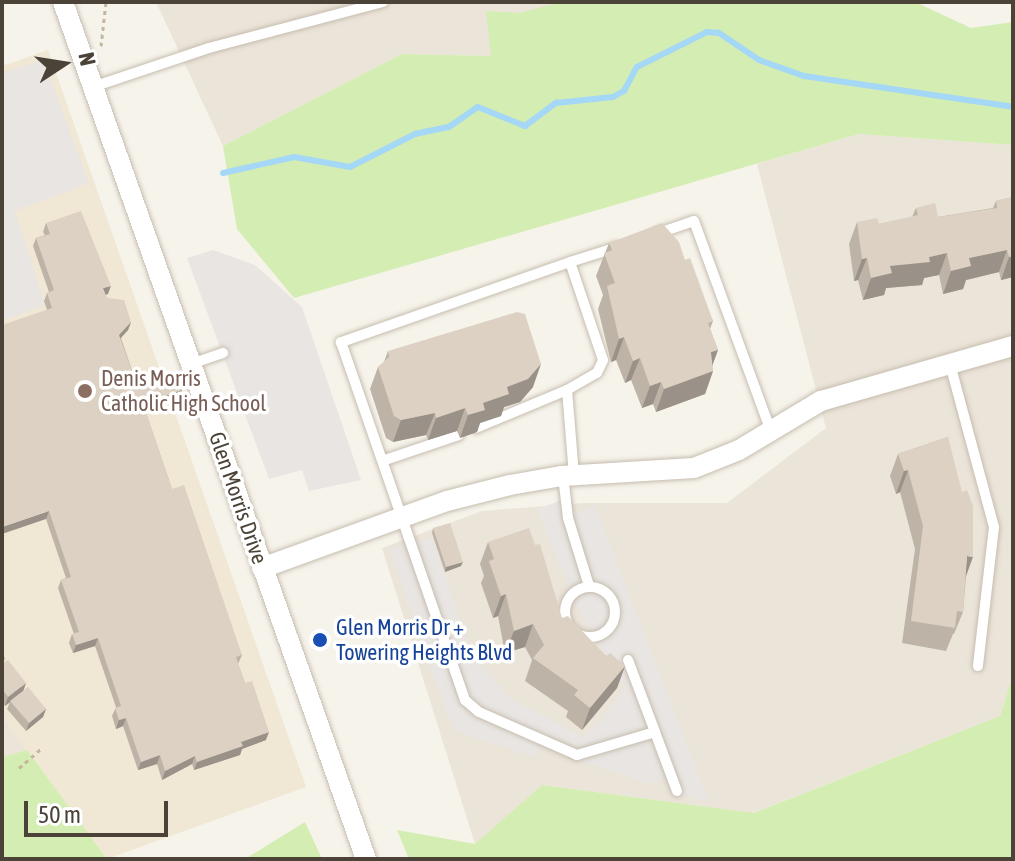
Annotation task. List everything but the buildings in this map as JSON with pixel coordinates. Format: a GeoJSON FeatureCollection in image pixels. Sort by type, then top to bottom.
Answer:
{"type":"FeatureCollection","features":[{"type":"Feature","properties":{"kind":"street","name":"Glen Morris Drive"},"geometry":{"type":"LineString","coordinates":[[63,2],[366,859]]}},
{"type":"Feature","properties":{"kind":"street"},"geometry":{"type":"LineString","coordinates":[[262,568],[447,501],[569,475],[694,468],[771,433],[821,401],[1013,346]]}},
{"type":"Feature","properties":{"kind":"lane"},"geometry":{"type":"LineString","coordinates":[[93,87],[209,48],[383,2]]}},
{"type":"Feature","properties":{"kind":"lane"},"geometry":{"type":"LineString","coordinates":[[639,240],[694,221],[771,433]]}},
{"type":"Feature","properties":{"kind":"lane"},"geometry":{"type":"LineString","coordinates":[[625,244],[341,342],[385,460],[465,700],[479,712],[577,755],[655,732]]}},
{"type":"Feature","properties":{"kind":"lane"},"geometry":{"type":"LineString","coordinates":[[476,428],[567,390],[597,373],[603,360],[570,262]]}},
{"type":"Feature","properties":{"kind":"lane"},"geometry":{"type":"LineString","coordinates":[[191,364],[223,353]]}},
{"type":"Feature","properties":{"kind":"lane"},"geometry":{"type":"LineString","coordinates":[[950,364],[994,527],[978,666]]}},
{"type":"Feature","properties":{"kind":"lane"},"geometry":{"type":"LineString","coordinates":[[567,390],[568,518],[589,586],[611,596],[616,611],[606,632],[591,637],[569,626],[565,610],[572,594],[589,586]]}},
{"type":"Feature","properties":{"kind":"lane"},"geometry":{"type":"LineString","coordinates":[[385,460],[459,435]]}},
{"type":"Feature","properties":{"kind":"lane"},"geometry":{"type":"LineString","coordinates":[[628,660],[677,791]]}},
{"type":"Feature","properties":{"kind":"path"},"geometry":{"type":"LineString","coordinates":[[101,49],[106,2]]}},
{"type":"Feature","properties":{"kind":"path"},"geometry":{"type":"LineString","coordinates":[[19,768],[41,749]]}},
{"type":"Feature","properties":{"kind":"shaded area"},"geometry":{"type":"Polygon","coordinates":[[[156,2],[646,2],[580,58],[402,54],[223,146],[156,2]]]}},
{"type":"Feature","properties":{"kind":"shaded area","name":"Denis Morris Catholic High School"},"geometry":{"type":"Polygon","coordinates":[[[48,50],[306,787],[107,859],[2,717],[2,66],[48,50]]]}},
{"type":"Feature","properties":{"kind":"shaded area"},"geometry":{"type":"Polygon","coordinates":[[[43,60],[89,183],[15,211],[45,305],[2,321],[2,73],[43,60]]]}},
{"type":"Feature","properties":{"kind":"shaded area"},"geometry":{"type":"Polygon","coordinates":[[[859,134],[1013,145],[1013,674],[1000,716],[753,813],[543,785],[475,844],[382,548],[482,511],[584,503],[727,503],[826,428],[757,164],[859,134]]]}},
{"type":"Feature","properties":{"kind":"shaded area"},"geometry":{"type":"Polygon","coordinates":[[[213,250],[255,265],[302,307],[361,480],[309,491],[302,470],[269,479],[187,258],[213,250]]]}},
{"type":"Feature","properties":{"kind":"shaded area"},"geometry":{"type":"Polygon","coordinates":[[[571,497],[577,514],[595,505],[709,802],[670,792],[664,778],[649,784],[540,747],[535,757],[458,732],[449,720],[389,549],[432,538],[473,656],[513,700],[582,736],[603,719],[624,687],[574,601],[537,509],[571,497]]]}},
{"type":"Feature","properties":{"kind":"shaded area"},"geometry":{"type":"Polygon","coordinates":[[[2,717],[27,750],[2,757],[2,717]]]}},
{"type":"Feature","properties":{"kind":"green space"},"geometry":{"type":"Polygon","coordinates":[[[562,2],[915,2],[971,28],[1013,22],[1013,145],[859,134],[294,298],[237,229],[223,146],[402,54],[491,56],[486,11],[519,13],[562,2]]]}},
{"type":"Feature","properties":{"kind":"green space"},"geometry":{"type":"Polygon","coordinates":[[[1013,674],[1013,859],[409,859],[397,830],[475,844],[542,785],[754,813],[1000,716],[1013,674]]]}},
{"type":"Feature","properties":{"kind":"green space"},"geometry":{"type":"Polygon","coordinates":[[[27,750],[107,859],[2,859],[2,757],[27,750]]]}},
{"type":"Feature","properties":{"kind":"green space"},"geometry":{"type":"Polygon","coordinates":[[[305,822],[322,859],[245,859],[305,822]]]}},
{"type":"Feature","properties":{"kind":"waterway"},"geometry":{"type":"LineString","coordinates":[[223,173],[294,157],[350,167],[415,134],[449,127],[478,107],[525,126],[556,103],[613,97],[624,91],[637,67],[707,32],[719,33],[759,60],[804,76],[1013,107]]}},
{"type":"Feature","properties":{"kind":"place","name":"Denis Morris Catholic High School"},"geometry":{"type":"Point","coordinates":[85,391]}},
{"type":"Feature","properties":{"kind":"place","name":"Glen Morris Dr + Towering Heights Blvd"},"geometry":{"type":"Point","coordinates":[320,640]}}]}
